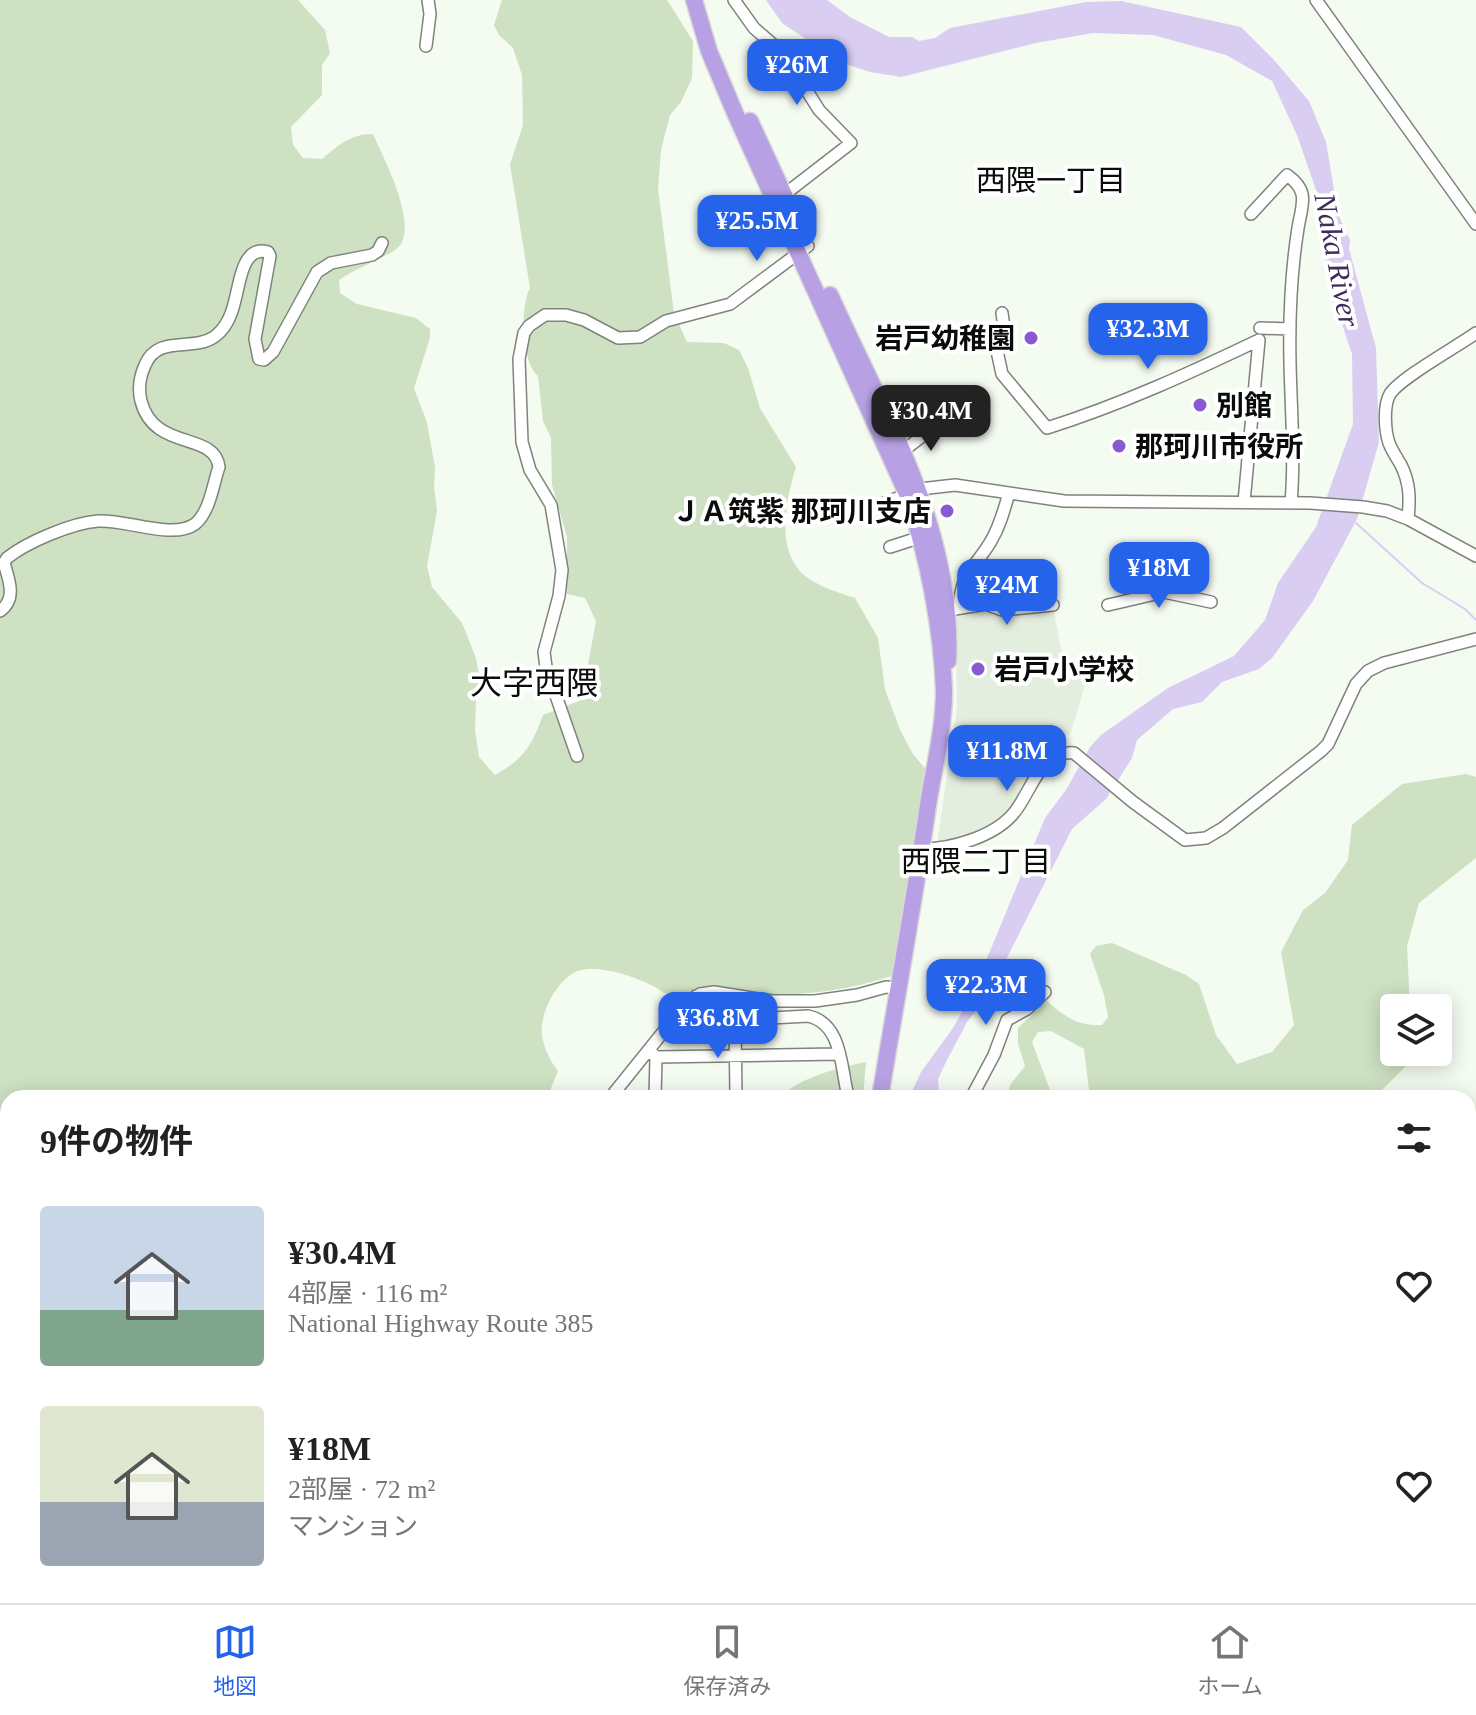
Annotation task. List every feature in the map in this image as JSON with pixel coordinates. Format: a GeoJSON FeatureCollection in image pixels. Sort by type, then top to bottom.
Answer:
{"type":"FeatureCollection","features":[{"type":"Feature","properties":{"kind":"highway"},"geometry":{"type":"LineString","coordinates":[[694,0],[709,51],[731,103],[903,451],[921,537],[947,610]]}},
{"type":"Feature","properties":{"kind":"highway"},"geometry":{"type":"LineString","coordinates":[[704,0],[714,36],[733,82],[785,194],[804,249],[913,492],[941,567],[947,610],[944,689],[922,849],[881,1090]]}},
{"type":"Feature","properties":{"kind":"street"},"geometry":{"type":"LineString","coordinates":[[426,46],[430,14],[428,0]]}},
{"type":"Feature","properties":{"kind":"street"},"geometry":{"type":"LineString","coordinates":[[734,0],[754,28],[784,54],[819,110],[851,143],[785,194]]}},
{"type":"Feature","properties":{"kind":"street"},"geometry":{"type":"LineString","coordinates":[[1316,0],[1476,224]]}},
{"type":"Feature","properties":{"kind":"street"},"geometry":{"type":"LineString","coordinates":[[1251,214],[1287,175],[1301,188],[1303,198],[1290,329],[1291,503]]}},
{"type":"Feature","properties":{"kind":"street"},"geometry":{"type":"LineString","coordinates":[[0,611],[11,597],[4,563],[7,558],[59,532],[105,521],[181,531],[202,517],[219,467],[218,459],[211,449],[166,435],[152,423],[140,399],[142,373],[155,350],[204,342],[222,330],[232,312],[250,255],[263,250],[270,256],[255,339],[256,352],[259,359],[264,360],[273,352],[317,272],[331,263],[372,255],[382,243]]}},
{"type":"Feature","properties":{"kind":"street"},"geometry":{"type":"LineString","coordinates":[[577,756],[546,667],[544,652],[559,596],[562,570],[551,505],[530,470],[522,442],[519,359],[524,333],[545,315],[566,315],[584,320],[618,338],[640,337],[666,321],[730,304],[804,249]]}},
{"type":"Feature","properties":{"kind":"street"},"geometry":{"type":"LineString","coordinates":[[1002,313],[1004,327],[994,337],[1002,374],[1047,428],[1087,416],[1177,379],[1259,340],[1244,502]]}},
{"type":"Feature","properties":{"kind":"street"},"geometry":{"type":"LineString","coordinates":[[1260,328],[1290,329]]}},
{"type":"Feature","properties":{"kind":"street"},"geometry":{"type":"LineString","coordinates":[[1408,519],[1408,479],[1389,444],[1386,409],[1390,394],[1428,364],[1476,333]]}},
{"type":"Feature","properties":{"kind":"street"},"geometry":{"type":"LineString","coordinates":[[903,451],[938,424]]}},
{"type":"Feature","properties":{"kind":"street"},"geometry":{"type":"LineString","coordinates":[[877,506],[913,492],[955,485],[1064,501],[1310,503],[1363,507],[1408,519],[1476,556]]}},
{"type":"Feature","properties":{"kind":"street"},"geometry":{"type":"LineString","coordinates":[[947,610],[1001,523],[1009,493]]}},
{"type":"Feature","properties":{"kind":"street"},"geometry":{"type":"LineString","coordinates":[[890,547],[921,537]]}},
{"type":"Feature","properties":{"kind":"street"},"geometry":{"type":"LineString","coordinates":[[1108,605],[1164,592],[1211,602]]}},
{"type":"Feature","properties":{"kind":"street"},"geometry":{"type":"LineString","coordinates":[[947,610],[986,604],[1002,610],[1053,605]]}},
{"type":"Feature","properties":{"kind":"street"},"geometry":{"type":"LineString","coordinates":[[922,849],[952,845],[1000,826],[1025,798],[1050,758],[1062,752],[1074,753],[1185,840],[1206,838],[1223,828],[1328,744],[1356,684],[1368,671],[1384,663],[1476,639]]}},
{"type":"Feature","properties":{"kind":"street"},"geometry":{"type":"LineString","coordinates":[[617,1090],[652,1053],[684,1006],[696,996],[714,992],[772,1001],[815,1001],[886,987],[898,988]]}},
{"type":"Feature","properties":{"kind":"street"},"geometry":{"type":"LineString","coordinates":[[976,1090],[1007,1020],[1027,1009],[1045,992]]}},
{"type":"Feature","properties":{"kind":"street"},"geometry":{"type":"LineString","coordinates":[[696,996],[699,1022],[815,1017],[833,1032],[847,1090]]}},
{"type":"Feature","properties":{"kind":"street"},"geometry":{"type":"LineString","coordinates":[[735,1021],[736,1090]]}},
{"type":"Feature","properties":{"kind":"street"},"geometry":{"type":"LineString","coordinates":[[652,1053],[735,1056],[838,1054]]}},
{"type":"Feature","properties":{"kind":"street"},"geometry":{"type":"LineString","coordinates":[[652,1053],[654,1090]]}},
{"type":"Feature","properties":{"kind":"shaded area"},"geometry":{"type":"Polygon","coordinates":[[[1053,607],[1062,655],[1091,665],[1071,732],[1047,749],[1016,806],[971,837],[937,844],[957,709],[956,618],[960,613],[977,610],[1006,615],[1053,607]]]}},
{"type":"Feature","properties":{"kind":"green space"},"geometry":{"type":"Polygon","coordinates":[[[0,0],[298,0],[325,30],[330,53],[322,65],[322,95],[291,127],[293,145],[303,158],[322,159],[351,138],[373,134],[398,194],[405,228],[403,241],[395,250],[339,280],[340,293],[357,304],[416,318],[430,329],[414,388],[427,423],[435,467],[437,511],[427,566],[432,587],[462,623],[476,658],[480,681],[475,730],[479,757],[495,775],[526,750],[543,715],[579,701],[596,621],[585,598],[567,594],[567,537],[552,485],[551,438],[543,421],[538,376],[532,369],[525,347],[525,307],[530,288],[510,164],[523,125],[522,75],[513,48],[499,35],[494,25],[502,0],[667,0],[693,41],[692,78],[681,102],[670,115],[661,150],[658,189],[674,313],[687,342],[724,343],[739,350],[760,408],[796,467],[786,520],[792,559],[811,580],[855,598],[878,638],[885,689],[900,730],[913,754],[928,772],[895,975],[835,990],[728,995],[669,994],[617,973],[596,969],[578,971],[559,986],[543,1018],[544,1043],[558,1071],[550,1090],[0,1090],[0,0]]]}},
{"type":"Feature","properties":{"kind":"green space"},"geometry":{"type":"Polygon","coordinates":[[[1466,774],[1476,777],[1476,858],[1419,903],[1407,946],[1409,994],[1380,994],[1380,1066],[1406,1066],[1382,1090],[1089,1090],[1084,1049],[1051,1031],[1038,1032],[1032,1042],[1050,1090],[1009,1090],[1025,1066],[1018,1044],[1018,1028],[1047,1001],[1066,1016],[1085,1024],[1102,1025],[1108,1017],[1090,954],[1096,946],[1112,943],[1186,975],[1199,984],[1216,1035],[1237,1064],[1272,1052],[1294,1025],[1281,952],[1303,910],[1325,893],[1348,860],[1352,825],[1402,784],[1466,774]]]}},
{"type":"Feature","properties":{"kind":"green space"},"geometry":{"type":"Polygon","coordinates":[[[866,1062],[864,1090],[788,1090],[809,1079],[866,1062]]]}},
{"type":"Feature","properties":{"kind":"water","name":"Naka River"},"geometry":{"type":"Polygon","coordinates":[[[766,0],[827,0],[850,17],[889,37],[912,37],[919,41],[935,38],[950,28],[1086,2],[1121,1],[1241,27],[1309,101],[1326,142],[1338,214],[1350,240],[1349,249],[1376,348],[1379,442],[1357,519],[1313,601],[1272,658],[1259,669],[1222,682],[1202,702],[1173,709],[1137,740],[1132,758],[1106,799],[1072,829],[988,995],[967,1022],[938,1079],[939,1090],[913,1090],[973,992],[1045,818],[1066,790],[1090,747],[1101,735],[1168,688],[1234,656],[1265,620],[1278,583],[1316,527],[1353,424],[1352,354],[1328,282],[1317,193],[1297,135],[1272,81],[1226,55],[1153,35],[1093,33],[1036,43],[901,77],[870,72],[840,62],[782,23],[766,0]]]}},
{"type":"Feature","properties":{"kind":"waterway"},"geometry":{"type":"LineString","coordinates":[[1356,523],[1422,583],[1465,609],[1476,620]]}},
{"type":"Feature","properties":{"kind":"place","name":"岩戸幼稚園"},"geometry":{"type":"Point","coordinates":[1031,338]}},
{"type":"Feature","properties":{"kind":"place","name":"別館"},"geometry":{"type":"Point","coordinates":[1200,405]}},
{"type":"Feature","properties":{"kind":"place","name":"那珂川市役所"},"geometry":{"type":"Point","coordinates":[1119,446]}},
{"type":"Feature","properties":{"kind":"place","name":"ＪＡ筑紫 那珂川支店"},"geometry":{"type":"Point","coordinates":[947,511]}},
{"type":"Feature","properties":{"kind":"place","name":"岩戸小学校"},"geometry":{"type":"Point","coordinates":[978,669]}},
{"type":"Feature","properties":{"kind":"district","name":"西隈一丁目"},"geometry":{"type":"Point","coordinates":[1051,181]}},
{"type":"Feature","properties":{"kind":"district","name":"大字西隈"},"geometry":{"type":"Point","coordinates":[534,683]}},
{"type":"Feature","properties":{"kind":"district","name":"西隈二丁目"},"geometry":{"type":"Point","coordinates":[976,862]}}]}
